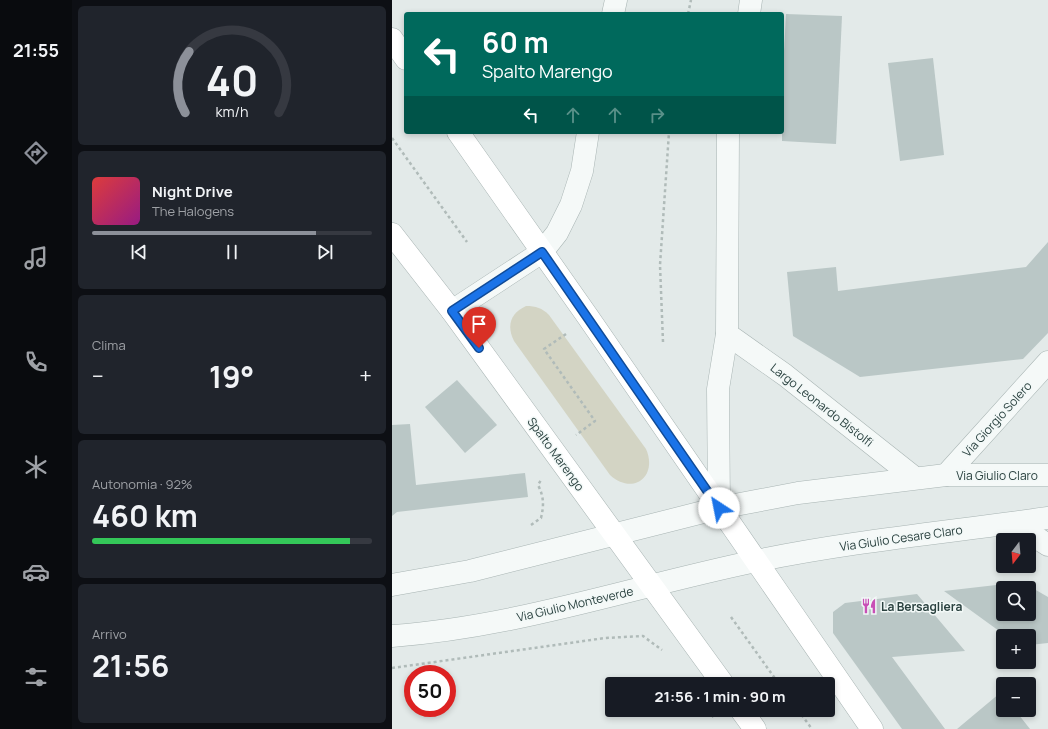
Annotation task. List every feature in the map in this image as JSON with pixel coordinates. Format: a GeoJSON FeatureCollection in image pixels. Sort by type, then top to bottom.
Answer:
{"type":"FeatureCollection","features":[{"type":"Feature","properties":{"kind":"main road"},"geometry":{"type":"LineString","coordinates":[[392,39],[404,56]]}},
{"type":"Feature","properties":{"kind":"main road"},"geometry":{"type":"LineString","coordinates":[[459,134],[872,729]]}},
{"type":"Feature","properties":{"kind":"main road","name":"Spalto Marengo"},"geometry":{"type":"LineString","coordinates":[[392,234],[452,311],[614,534],[653,585],[718,677]]}},
{"type":"Feature","properties":{"kind":"main road"},"geometry":{"type":"LineString","coordinates":[[746,717],[755,729]]}},
{"type":"Feature","properties":{"kind":"street"},"geometry":{"type":"LineString","coordinates":[[613,12],[616,0]]}},
{"type":"Feature","properties":{"kind":"street"},"geometry":{"type":"LineString","coordinates":[[749,12],[751,0]]}},
{"type":"Feature","properties":{"kind":"street"},"geometry":{"type":"LineString","coordinates":[[452,311],[542,252],[557,233],[571,205],[582,171],[588,134]]}},
{"type":"Feature","properties":{"kind":"street"},"geometry":{"type":"LineString","coordinates":[[719,508],[718,389],[727,334],[728,134]]}},
{"type":"Feature","properties":{"kind":"street","name":"Largo Leonardo Bistolfi"},"geometry":{"type":"LineString","coordinates":[[727,334],[785,374],[915,478]]}},
{"type":"Feature","properties":{"kind":"street","name":"Via Giorgio Solero"},"geometry":{"type":"LineString","coordinates":[[946,475],[1048,362]]}},
{"type":"Feature","properties":{"kind":"street"},"geometry":{"type":"LineString","coordinates":[[392,585],[470,571],[719,508],[798,493],[946,475]]}},
{"type":"Feature","properties":{"kind":"street","name":"Via Giulio Claro"},"geometry":{"type":"LineString","coordinates":[[946,475],[1048,475]]}},
{"type":"Feature","properties":{"kind":"street","name":"Via Giulio Cesare Claro"},"geometry":{"type":"LineString","coordinates":[[755,561],[819,549],[1048,518]]}},
{"type":"Feature","properties":{"kind":"street"},"geometry":{"type":"LineString","coordinates":[[1014,523],[1048,545]]}},
{"type":"Feature","properties":{"kind":"street","name":"Via Giulio Monteverde"},"geometry":{"type":"LineString","coordinates":[[392,636],[469,626],[555,610],[755,561]]}},
{"type":"Feature","properties":{"kind":"path"},"geometry":{"type":"LineString","coordinates":[[688,12],[691,0]]}},
{"type":"Feature","properties":{"kind":"path"},"geometry":{"type":"LineString","coordinates":[[663,342],[660,265],[669,134]]}},
{"type":"Feature","properties":{"kind":"path"},"geometry":{"type":"LineString","coordinates":[[392,138],[467,242]]}},
{"type":"Feature","properties":{"kind":"path"},"geometry":{"type":"LineString","coordinates":[[568,333],[544,349],[595,421],[576,435]]}},
{"type":"Feature","properties":{"kind":"path"},"geometry":{"type":"LineString","coordinates":[[524,527],[532,525],[541,518],[544,506],[543,496],[538,485]]}},
{"type":"Feature","properties":{"kind":"path"},"geometry":{"type":"LineString","coordinates":[[731,617],[775,677]]}},
{"type":"Feature","properties":{"kind":"path"},"geometry":{"type":"LineString","coordinates":[[392,668],[564,644],[643,636],[665,654]]}},
{"type":"Feature","properties":{"kind":"path"},"geometry":{"type":"LineString","coordinates":[[803,717],[812,729]]}},
{"type":"Feature","properties":{"kind":"green space"},"geometry":{"type":"Polygon","coordinates":[[[526,306],[539,308],[549,315],[646,449],[649,459],[649,467],[646,475],[641,480],[635,483],[627,484],[610,475],[514,341],[510,330],[511,320],[517,312],[526,306]]]}},
{"type":"Feature","properties":{"kind":"building"},"geometry":{"type":"Polygon","coordinates":[[[786,14],[842,16],[836,144],[782,141],[782,134],[784,134],[784,52],[786,14]]]}},
{"type":"Feature","properties":{"kind":"building"},"geometry":{"type":"Polygon","coordinates":[[[933,58],[944,155],[900,161],[888,63],[933,58]]]}},
{"type":"Feature","properties":{"kind":"building"},"geometry":{"type":"Polygon","coordinates":[[[1048,242],[1048,333],[1023,359],[860,377],[793,336],[787,272],[836,267],[838,291],[1026,267],[1048,242]]]}},
{"type":"Feature","properties":{"kind":"building"},"geometry":{"type":"Polygon","coordinates":[[[457,380],[497,425],[465,453],[425,407],[457,380]]]}},
{"type":"Feature","properties":{"kind":"building"},"geometry":{"type":"Polygon","coordinates":[[[410,424],[416,485],[525,473],[528,497],[397,512],[392,516],[392,425],[410,424]]]}},
{"type":"Feature","properties":{"kind":"building"},"geometry":{"type":"Polygon","coordinates":[[[996,585],[996,621],[1036,621],[1036,590],[1048,597],[1048,643],[1036,644],[1036,629],[996,629],[944,591],[996,585]]]}},
{"type":"Feature","properties":{"kind":"building"},"geometry":{"type":"Polygon","coordinates":[[[917,594],[965,651],[892,657],[945,729],[902,729],[833,633],[833,612],[845,603],[917,594]]]}},
{"type":"Feature","properties":{"kind":"building"},"geometry":{"type":"Polygon","coordinates":[[[996,696],[996,717],[1021,717],[1030,729],[957,729],[996,696]]]}},
{"type":"Feature","properties":{"kind":"place","name":"La Bersagliera"},"geometry":{"type":"Point","coordinates":[869,606]}},
{"type":"Feature","properties":{"kind":"route"},"geometry":{"type":"LineString","coordinates":[[479,348],[452,311],[542,252],[719,508]]}}]}
